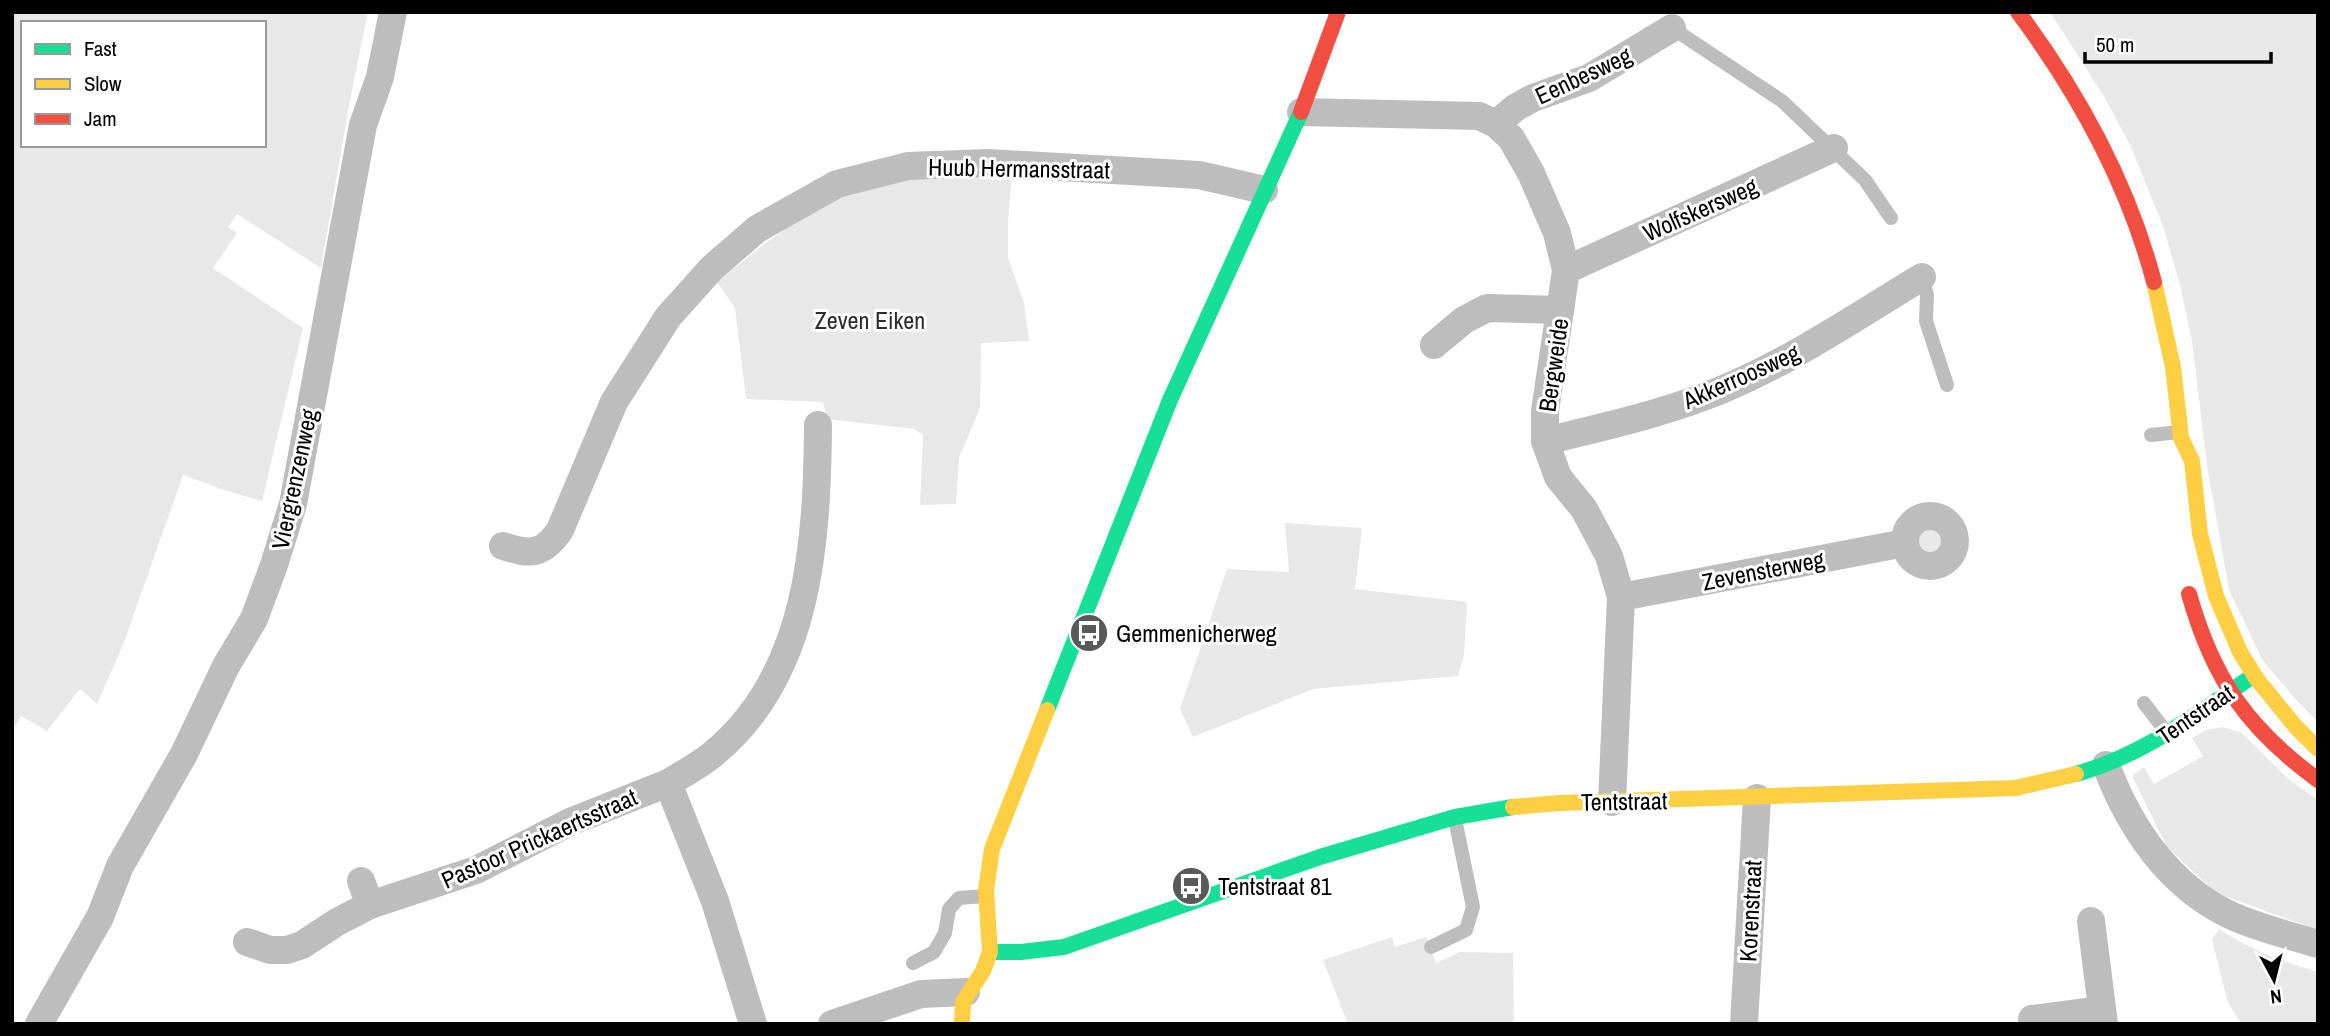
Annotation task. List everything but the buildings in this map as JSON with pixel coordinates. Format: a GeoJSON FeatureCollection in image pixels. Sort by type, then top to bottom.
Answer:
{"type":"FeatureCollection","features":[{"type":"Feature","properties":{"kind":"street","name":"Viergrenzenweg"},"geometry":{"type":"LineString","coordinates":[[39,1024],[100,917],[120,866],[172,776],[226,666],[254,619],[274,565],[293,504],[363,125],[380,77],[393,12]]}},
{"type":"Feature","properties":{"kind":"street"},"geometry":{"type":"LineString","coordinates":[[962,1024],[961,1004],[966,992],[983,972],[990,952],[987,896],[992,849],[1170,400],[1301,112],[1338,12]]}},
{"type":"Feature","properties":{"kind":"street"},"geometry":{"type":"LineString","coordinates":[[2018,12],[2087,115],[2129,205],[2147,257],[2175,379],[2179,444],[2192,456],[2200,533],[2213,590],[2239,652],[2253,676],[2275,706],[2316,743]]}},
{"type":"Feature","properties":{"kind":"street","name":"Eenbesweg"},"geometry":{"type":"LineString","coordinates":[[1496,124],[1515,108],[1589,78],[1672,29]]}},
{"type":"Feature","properties":{"kind":"street"},"geometry":{"type":"LineString","coordinates":[[1301,112],[1479,116],[1496,124]]}},
{"type":"Feature","properties":{"kind":"street","name":"Bergweide"},"geometry":{"type":"LineString","coordinates":[[1496,124],[1511,138],[1531,173],[1557,233],[1566,270],[1545,411],[1545,441],[1558,477],[1584,509],[1609,556],[1621,597],[1612,802]]}},
{"type":"Feature","properties":{"kind":"street","name":"Wolfskersweg"},"geometry":{"type":"LineString","coordinates":[[1566,270],[1834,148]]}},
{"type":"Feature","properties":{"kind":"street","name":"Huub Hermansstraat"},"geometry":{"type":"LineString","coordinates":[[503,546],[520,552],[537,552],[551,544],[614,402],[668,317],[712,268],[757,229],[837,184],[908,166],[988,163],[1199,174],[1264,190]]}},
{"type":"Feature","properties":{"kind":"street","name":"Akkerroosweg"},"geometry":{"type":"LineString","coordinates":[[1545,441],[1629,421],[1706,396],[1782,361],[1922,277]]}},
{"type":"Feature","properties":{"kind":"street"},"geometry":{"type":"LineString","coordinates":[[1434,345],[1464,320],[1488,308],[1560,310]]}},
{"type":"Feature","properties":{"kind":"street","name":"Pastoor Prickaertsstraat"},"geometry":{"type":"LineString","coordinates":[[247,942],[270,950],[288,950],[302,945],[337,922],[366,893],[476,870],[570,822],[668,783],[713,755],[750,718],[782,667],[805,593],[810,558],[818,425]]}},
{"type":"Feature","properties":{"kind":"street","name":"Zevensterweg"},"geometry":{"type":"LineString","coordinates":[[1621,597],[1905,543]]}},
{"type":"Feature","properties":{"kind":"street"},"geometry":{"type":"LineString","coordinates":[[2185,573],[2201,632],[2211,658],[2230,691],[2263,734],[2318,780]]}},
{"type":"Feature","properties":{"kind":"street","name":"Tentstraat"},"geometry":{"type":"LineString","coordinates":[[990,952],[1021,952],[1063,947],[1320,857],[1455,817],[1505,808],[1559,803],[2016,788],[2106,765],[2168,734],[2253,676]]}},
{"type":"Feature","properties":{"kind":"street"},"geometry":{"type":"LineString","coordinates":[[2106,765],[2116,790],[2140,832],[2153,852],[2183,886],[2230,915],[2318,944]]}},
{"type":"Feature","properties":{"kind":"street","name":"Pastoor Prickaertsstraat"},"geometry":{"type":"LineString","coordinates":[[668,783],[715,901],[753,1024]]}},
{"type":"Feature","properties":{"kind":"street","name":"Korenstraat"},"geometry":{"type":"LineString","coordinates":[[1744,1024],[1757,798]]}},
{"type":"Feature","properties":{"kind":"street"},"geometry":{"type":"LineString","coordinates":[[2032,1024],[2032,1019],[2103,1017],[2091,921]]}},
{"type":"Feature","properties":{"kind":"street"},"geometry":{"type":"LineString","coordinates":[[832,1024],[921,994],[966,992]]}},
{"type":"Feature","properties":{"kind":"lane"},"geometry":{"type":"LineString","coordinates":[[1672,29],[1782,101],[1865,180],[1891,218]]}},
{"type":"Feature","properties":{"kind":"lane"},"geometry":{"type":"LineString","coordinates":[[1922,277],[1927,295],[1926,321],[1947,385]]}},
{"type":"Feature","properties":{"kind":"lane"},"geometry":{"type":"LineString","coordinates":[[2151,435],[2179,444]]}},
{"type":"Feature","properties":{"kind":"lane"},"geometry":{"type":"LineString","coordinates":[[2144,703],[2168,734]]}},
{"type":"Feature","properties":{"kind":"lane"},"geometry":{"type":"LineString","coordinates":[[2295,762],[2316,743]]}},
{"type":"Feature","properties":{"kind":"lane"},"geometry":{"type":"LineString","coordinates":[[1431,947],[1466,930],[1473,907],[1455,817]]}},
{"type":"Feature","properties":{"kind":"lane"},"geometry":{"type":"LineString","coordinates":[[913,963],[934,952],[945,933],[949,909],[959,898],[987,896]]}},
{"type":"Feature","properties":{"kind":"green space"},"geometry":{"type":"Polygon","coordinates":[[[12,12],[368,12],[321,268],[237,214],[228,227],[237,233],[213,268],[303,328],[262,501],[183,475],[123,645],[97,704],[80,689],[47,731],[21,716],[12,732],[12,12]]]}},
{"type":"Feature","properties":{"kind":"green space"},"geometry":{"type":"Polygon","coordinates":[[[2050,12],[2318,12],[2318,722],[2263,661],[2229,590],[2207,466],[2192,341],[2163,226],[2131,147],[2105,98],[2050,12]]]}},
{"type":"Feature","properties":{"kind":"green space","name":"Zeven Eiken"},"geometry":{"type":"Polygon","coordinates":[[[969,174],[1012,176],[1008,258],[1024,303],[1029,341],[981,343],[980,408],[959,458],[956,504],[920,505],[923,435],[914,429],[827,419],[823,402],[746,399],[735,308],[717,282],[795,223],[846,194],[891,182],[969,174]]]}},
{"type":"Feature","properties":{"kind":"green space"},"geometry":{"type":"Polygon","coordinates":[[[1285,523],[1362,528],[1355,589],[1467,602],[1464,655],[1458,676],[1313,689],[1193,737],[1180,709],[1227,569],[1289,572],[1285,523]]]}},
{"type":"Feature","properties":{"kind":"green space"},"geometry":{"type":"Polygon","coordinates":[[[1930,528],[1939,532],[1943,541],[1939,550],[1930,554],[1921,550],[1917,541],[1921,532],[1930,528]]]}},
{"type":"Feature","properties":{"kind":"green space"},"geometry":{"type":"Polygon","coordinates":[[[2223,727],[2242,733],[2287,778],[2318,800],[2318,930],[2216,893],[2167,847],[2132,776],[2144,767],[2154,784],[2203,756],[2192,738],[2206,730],[2223,727]]]}},
{"type":"Feature","properties":{"kind":"green space"},"geometry":{"type":"Polygon","coordinates":[[[2219,929],[2267,954],[2318,972],[2318,1024],[2241,1024],[2227,1000],[2212,939],[2219,929]]]}},
{"type":"Feature","properties":{"kind":"green space"},"geometry":{"type":"Polygon","coordinates":[[[1392,937],[1395,947],[1426,937],[1436,963],[1460,952],[1513,953],[1514,1024],[1348,1024],[1323,960],[1392,937]]]}},
{"type":"Feature","properties":{"kind":"traffic: fast"},"geometry":{"type":"LineString","coordinates":[[1047,710],[1170,400],[1301,112]]}},
{"type":"Feature","properties":{"kind":"traffic: fast"},"geometry":{"type":"LineString","coordinates":[[2076,774],[2125,756],[2147,744],[2190,719],[2253,676]]}},
{"type":"Feature","properties":{"kind":"traffic: fast"},"geometry":{"type":"LineString","coordinates":[[990,952],[1064,947],[1320,857],[1455,817],[1513,807]]}},
{"type":"Feature","properties":{"kind":"traffic: slow"},"geometry":{"type":"LineString","coordinates":[[2154,282],[2173,367],[2181,438],[2192,461],[2200,534],[2216,596],[2240,652],[2256,678],[2295,726],[2318,749]]}},
{"type":"Feature","properties":{"kind":"traffic: slow"},"geometry":{"type":"LineString","coordinates":[[962,1024],[963,1002],[983,971],[990,952],[986,890],[992,849],[1047,710]]}},
{"type":"Feature","properties":{"kind":"traffic: slow"},"geometry":{"type":"LineString","coordinates":[[1513,807],[1559,803],[2016,788],[2076,774]]}},
{"type":"Feature","properties":{"kind":"traffic: jam"},"geometry":{"type":"LineString","coordinates":[[1301,112],[1338,12]]}},
{"type":"Feature","properties":{"kind":"traffic: jam"},"geometry":{"type":"LineString","coordinates":[[2018,12],[2061,75],[2099,141],[2130,210],[2154,282]]}},
{"type":"Feature","properties":{"kind":"traffic: jam"},"geometry":{"type":"LineString","coordinates":[[2189,594],[2209,652],[2236,699],[2271,741],[2318,780]]}},
{"type":"Feature","properties":{"kind":"place","name":"Gemmenicherweg"},"geometry":{"type":"Point","coordinates":[1089,633]}},
{"type":"Feature","properties":{"kind":"place","name":"Tentstraat 81"},"geometry":{"type":"Point","coordinates":[1191,886]}}]}
